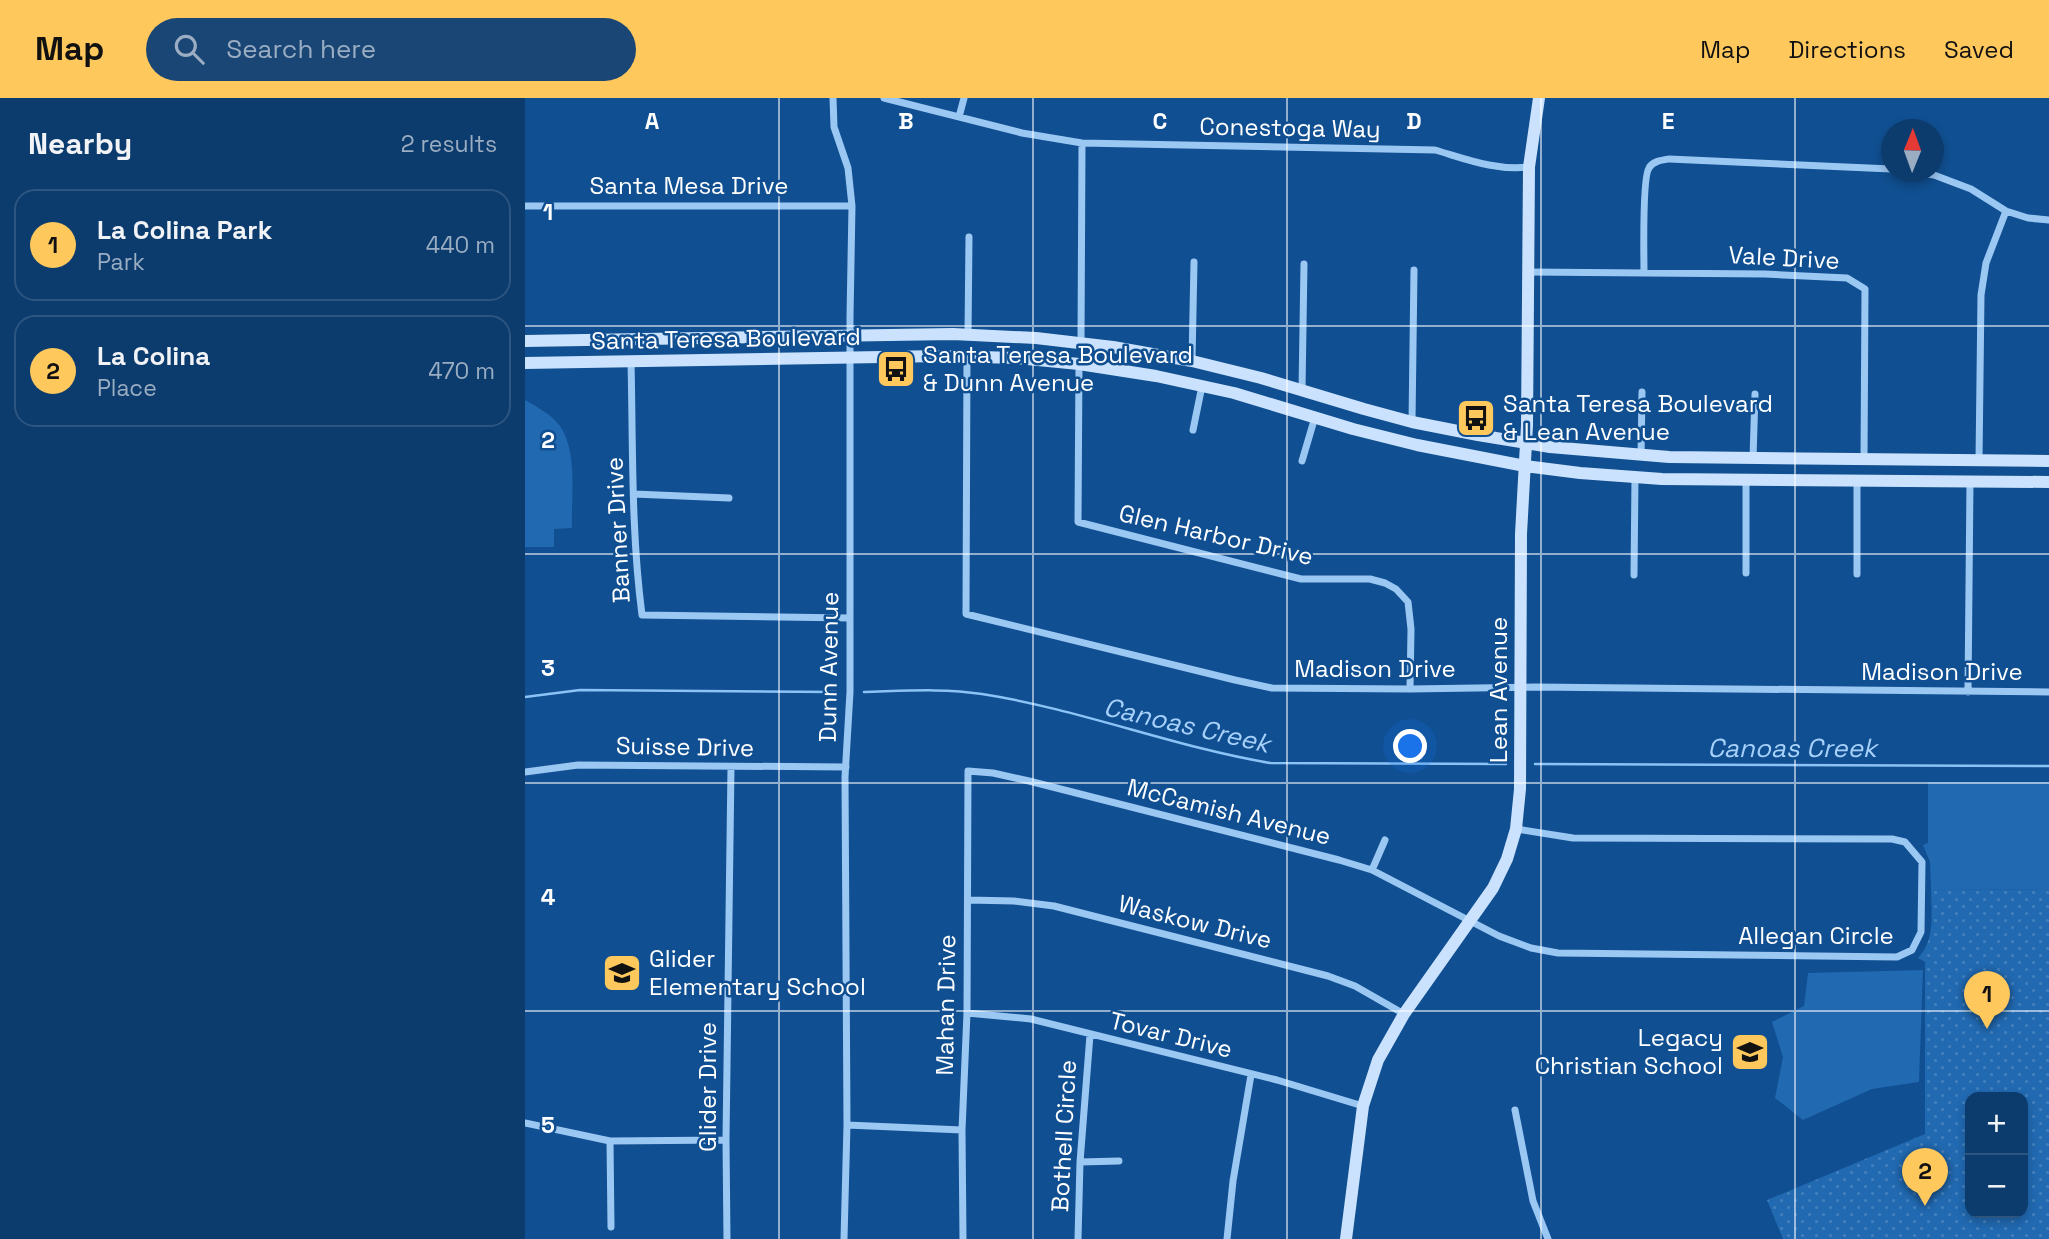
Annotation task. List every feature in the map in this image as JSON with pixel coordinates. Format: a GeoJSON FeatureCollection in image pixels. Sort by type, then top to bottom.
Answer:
{"type":"FeatureCollection","features":[{"type":"Feature","properties":{"kind":"main road","name":"Lean Avenue"},"geometry":{"type":"LineString","coordinates":[[1346,1239],[1363,1106],[1378,1060],[1405,1014],[1493,888],[1507,859],[1516,829],[1520,789],[1521,534],[1526,444],[1529,167],[1539,98]]}},
{"type":"Feature","properties":{"kind":"main road","name":"Santa Teresa Boulevard"},"geometry":{"type":"LineString","coordinates":[[525,341],[968,334],[1081,343],[1192,361],[1412,422],[1526,444],[1641,456],[2049,461]]}},
{"type":"Feature","properties":{"kind":"main road","name":"Santa Teresa Boulevard"},"geometry":{"type":"LineString","coordinates":[[525,363],[967,356],[1017,358],[1156,376],[1234,393],[1417,445],[1525,466],[1635,478],[2049,482]]}},
{"type":"Feature","properties":{"kind":"street","name":"Dunn Avenue"},"geometry":{"type":"LineString","coordinates":[[833,98],[834,127],[848,168],[852,206],[849,618],[851,692],[846,767],[845,1239]]}},
{"type":"Feature","properties":{"kind":"street","name":"Conestoga Way"},"geometry":{"type":"LineString","coordinates":[[884,98],[1022,133],[1083,143],[1435,150],[1489,166],[1516,169],[1529,167]]}},
{"type":"Feature","properties":{"kind":"street"},"geometry":{"type":"LineString","coordinates":[[959,117],[964,98]]}},
{"type":"Feature","properties":{"kind":"street"},"geometry":{"type":"LineString","coordinates":[[1081,343],[1083,143]]}},
{"type":"Feature","properties":{"kind":"street"},"geometry":{"type":"LineString","coordinates":[[1644,273],[1646,184],[1649,167],[1655,163],[1669,159],[1881,169]]}},
{"type":"Feature","properties":{"kind":"street"},"geometry":{"type":"LineString","coordinates":[[1944,179],[1971,189],[2006,211],[2028,218],[2049,220]]}},
{"type":"Feature","properties":{"kind":"street","name":"Santa Mesa Drive"},"geometry":{"type":"LineString","coordinates":[[525,206],[852,206]]}},
{"type":"Feature","properties":{"kind":"street"},"geometry":{"type":"LineString","coordinates":[[1979,460],[1982,295],[1986,263],[2006,211]]}},
{"type":"Feature","properties":{"kind":"street"},"geometry":{"type":"LineString","coordinates":[[968,334],[969,237]]}},
{"type":"Feature","properties":{"kind":"street"},"geometry":{"type":"LineString","coordinates":[[1192,361],[1193,262]]}},
{"type":"Feature","properties":{"kind":"street"},"geometry":{"type":"LineString","coordinates":[[1301,390],[1304,264]]}},
{"type":"Feature","properties":{"kind":"street"},"geometry":{"type":"LineString","coordinates":[[1412,422],[1415,270]]}},
{"type":"Feature","properties":{"kind":"street","name":"Vale Drive"},"geometry":{"type":"LineString","coordinates":[[1528,272],[1765,274],[1847,278],[1865,289],[1864,459]]}},
{"type":"Feature","properties":{"kind":"street","name":"Madison Drive"},"geometry":{"type":"LineString","coordinates":[[967,356],[966,614],[1272,688],[1520,687],[2049,692]]}},
{"type":"Feature","properties":{"kind":"street","name":"Banner Drive"},"geometry":{"type":"LineString","coordinates":[[631,361],[634,494],[642,615],[849,618]]}},
{"type":"Feature","properties":{"kind":"street","name":"Glen Harbor Drive"},"geometry":{"type":"LineString","coordinates":[[1079,364],[1078,522],[1301,579],[1370,579],[1385,583],[1396,589],[1408,602],[1411,629],[1410,689]]}},
{"type":"Feature","properties":{"kind":"street"},"geometry":{"type":"LineString","coordinates":[[1193,430],[1202,386]]}},
{"type":"Feature","properties":{"kind":"street"},"geometry":{"type":"LineString","coordinates":[[1641,456],[1642,392]]}},
{"type":"Feature","properties":{"kind":"street"},"geometry":{"type":"LineString","coordinates":[[1753,458],[1755,394]]}},
{"type":"Feature","properties":{"kind":"street"},"geometry":{"type":"LineString","coordinates":[[1302,461],[1315,417]]}},
{"type":"Feature","properties":{"kind":"street"},"geometry":{"type":"LineString","coordinates":[[1635,478],[1635,575]]}},
{"type":"Feature","properties":{"kind":"street"},"geometry":{"type":"LineString","coordinates":[[1746,479],[1746,573]]}},
{"type":"Feature","properties":{"kind":"street"},"geometry":{"type":"LineString","coordinates":[[1857,480],[1857,574]]}},
{"type":"Feature","properties":{"kind":"street"},"geometry":{"type":"LineString","coordinates":[[1968,692],[1970,481]]}},
{"type":"Feature","properties":{"kind":"street"},"geometry":{"type":"LineString","coordinates":[[634,494],[729,498]]}},
{"type":"Feature","properties":{"kind":"street","name":"Suisse Drive"},"geometry":{"type":"LineString","coordinates":[[525,772],[577,765],[846,767]]}},
{"type":"Feature","properties":{"kind":"street","name":"Glider Drive"},"geometry":{"type":"LineString","coordinates":[[727,1239],[730,767]]}},
{"type":"Feature","properties":{"kind":"street","name":"McCamish Avenue"},"geometry":{"type":"LineString","coordinates":[[968,771],[1029,781],[1372,870],[1470,920]]}},
{"type":"Feature","properties":{"kind":"street","name":"Mahan Drive"},"geometry":{"type":"LineString","coordinates":[[963,1239],[962,1130],[967,1013],[968,771]]}},
{"type":"Feature","properties":{"kind":"street","name":"Allegan Circle"},"geometry":{"type":"LineString","coordinates":[[1470,920],[1499,936],[1531,948],[1571,954],[1897,957],[1912,950],[1921,932],[1922,862],[1905,842],[1878,839],[1573,838],[1516,829]]}},
{"type":"Feature","properties":{"kind":"street"},"geometry":{"type":"LineString","coordinates":[[1372,870],[1385,840]]}},
{"type":"Feature","properties":{"kind":"street","name":"Waskow Drive"},"geometry":{"type":"LineString","coordinates":[[968,900],[1014,901],[1054,906],[1328,976],[1355,986],[1405,1014]]}},
{"type":"Feature","properties":{"kind":"street","name":"Tovar Drive"},"geometry":{"type":"LineString","coordinates":[[967,1013],[1031,1019],[1277,1080],[1363,1106]]}},
{"type":"Feature","properties":{"kind":"street","name":"Bothell Circle"},"geometry":{"type":"LineString","coordinates":[[1078,1239],[1080,1162],[1090,1035]]}},
{"type":"Feature","properties":{"kind":"street"},"geometry":{"type":"LineString","coordinates":[[1227,1239],[1233,1181],[1251,1075]]}},
{"type":"Feature","properties":{"kind":"street"},"geometry":{"type":"LineString","coordinates":[[1515,1110],[1533,1201],[1548,1239]]}},
{"type":"Feature","properties":{"kind":"street"},"geometry":{"type":"LineString","coordinates":[[525,1123],[610,1141],[726,1140]]}},
{"type":"Feature","properties":{"kind":"street"},"geometry":{"type":"LineString","coordinates":[[847,1125],[962,1130]]}},
{"type":"Feature","properties":{"kind":"street"},"geometry":{"type":"LineString","coordinates":[[610,1141],[611,1227]]}},
{"type":"Feature","properties":{"kind":"street"},"geometry":{"type":"LineString","coordinates":[[1080,1162],[1119,1161]]}},
{"type":"Feature","properties":{"kind":"shaded area"},"geometry":{"type":"Polygon","coordinates":[[[525,400],[544,411],[560,426],[569,449],[572,528],[554,529],[554,547],[525,547],[525,400]]]}},
{"type":"Feature","properties":{"kind":"shaded area"},"geometry":{"type":"Polygon","coordinates":[[[1928,782],[2049,782],[2049,890],[1931,889],[1930,862],[1923,845],[1928,843],[1928,782]]]}},
{"type":"Feature","properties":{"kind":"shaded area"},"geometry":{"type":"Polygon","coordinates":[[[1931,889],[2049,890],[2049,1239],[1783,1239],[1767,1200],[1925,1134],[1925,962],[1918,958],[1928,943],[1932,916],[1931,889]]]}},
{"type":"Feature","properties":{"kind":"shaded area"},"geometry":{"type":"Polygon","coordinates":[[[1923,970],[1919,1082],[1872,1089],[1803,1120],[1775,1098],[1783,1057],[1772,1022],[1804,1006],[1808,973],[1923,970]]]}},
{"type":"Feature","properties":{"kind":"waterway","name":"Canoas Creek"},"geometry":{"type":"LineString","coordinates":[[525,697],[580,690],[836,692]]}},
{"type":"Feature","properties":{"kind":"waterway","name":"Canoas Creek"},"geometry":{"type":"LineString","coordinates":[[864,692],[938,690],[982,694],[1054,709],[1198,748],[1270,763],[1506,764]]}},
{"type":"Feature","properties":{"kind":"waterway","name":"Canoas Creek"},"geometry":{"type":"LineString","coordinates":[[1535,764],[2049,766]]}},
{"type":"Feature","properties":{"kind":"place","name":"Santa Teresa Boulevard & Dunn Avenue"},"geometry":{"type":"Point","coordinates":[896,369]}},
{"type":"Feature","properties":{"kind":"place","name":"Santa Teresa Boulevard & Lean Avenue"},"geometry":{"type":"Point","coordinates":[1476,418]}},
{"type":"Feature","properties":{"kind":"place","name":"Glider Elementary School"},"geometry":{"type":"Point","coordinates":[622,973]}},
{"type":"Feature","properties":{"kind":"place","name":"La Colina Park"},"geometry":{"type":"Point","coordinates":[1987,1029]}},
{"type":"Feature","properties":{"kind":"place","name":"Legacy Christian School"},"geometry":{"type":"Point","coordinates":[1750,1052]}},
{"type":"Feature","properties":{"kind":"place","name":"La Colina"},"geometry":{"type":"Point","coordinates":[1925,1206]}}]}
